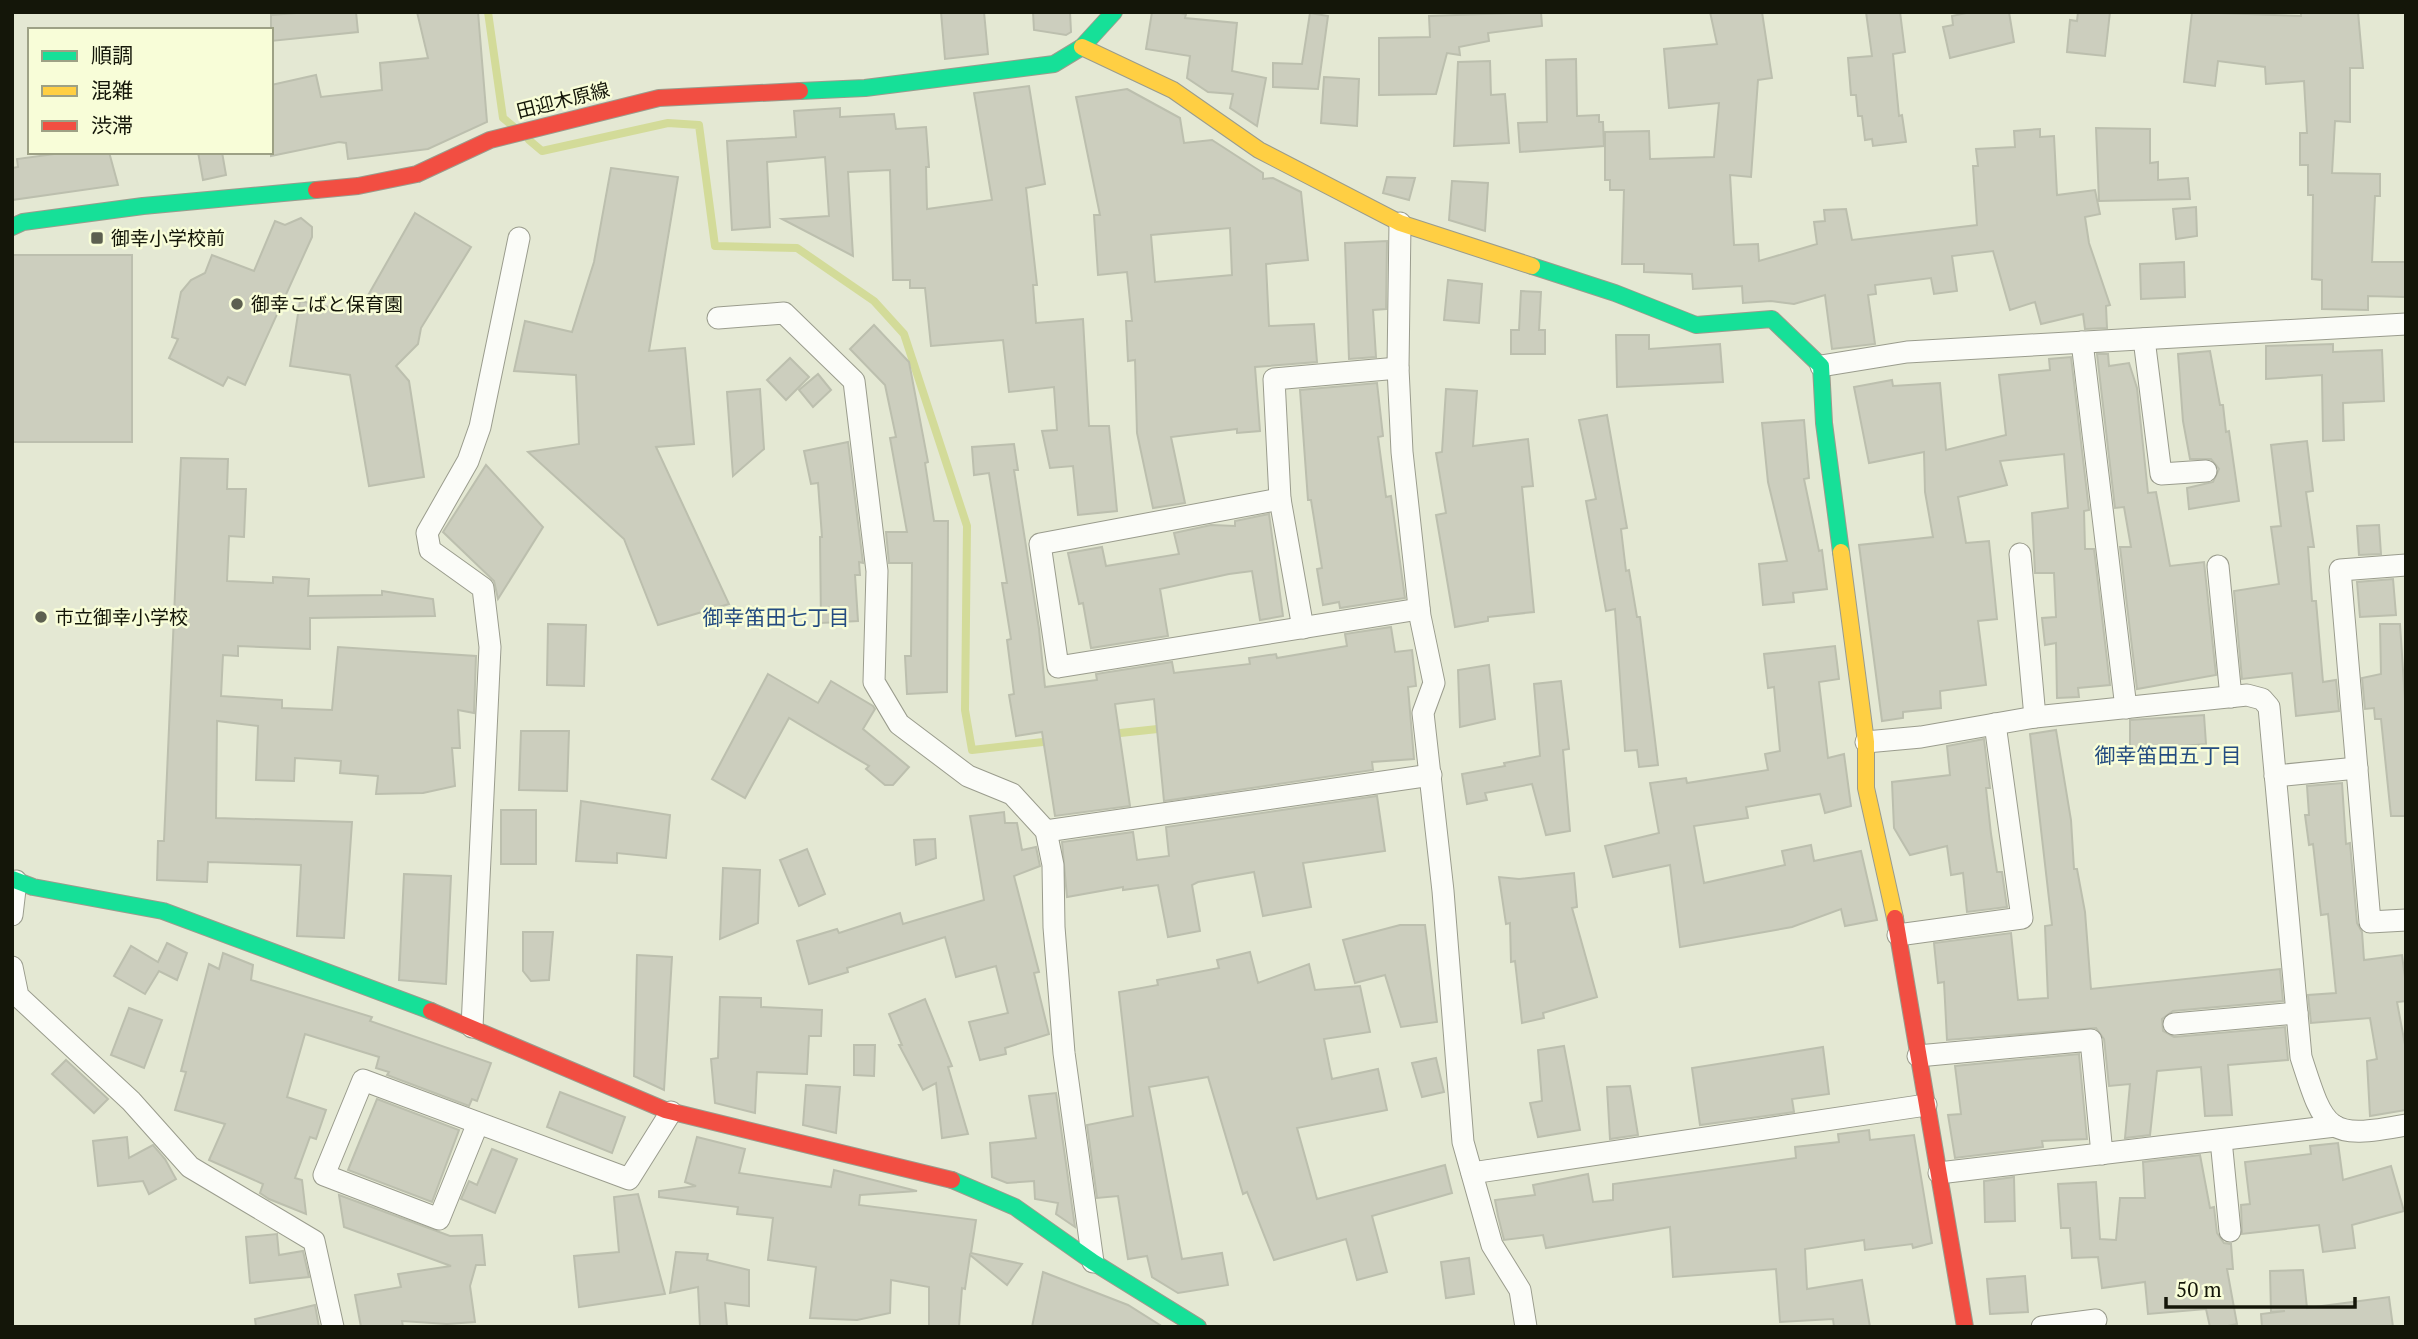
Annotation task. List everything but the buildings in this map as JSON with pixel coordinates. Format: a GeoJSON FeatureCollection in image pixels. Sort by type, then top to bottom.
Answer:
{"type":"FeatureCollection","features":[{"type":"Feature","properties":{"kind":"street","name":"田迎木原線"},"geometry":{"type":"LineString","coordinates":[[12,227],[23,222],[144,206],[358,186],[417,174],[490,140],[659,99],[865,88],[1054,64],[1082,47],[1114,12]]}},
{"type":"Feature","properties":{"kind":"street"},"geometry":{"type":"LineString","coordinates":[[1082,47],[1173,90],[1259,150],[1400,223],[1615,293],[1696,325],[1772,318],[1821,366],[1824,423],[1866,742],[1866,788],[1898,934],[1965,1327]]}},
{"type":"Feature","properties":{"kind":"street"},"geometry":{"type":"LineString","coordinates":[[1400,223],[1398,368],[1402,452],[1419,609],[1433,683],[1423,713],[1462,1100],[1463,1142],[1492,1245],[1520,1290],[1526,1327]]}},
{"type":"Feature","properties":{"kind":"street"},"geometry":{"type":"LineString","coordinates":[[472,1027],[490,647],[483,588],[430,550],[427,533],[468,461],[480,427],[519,238]]}},
{"type":"Feature","properties":{"kind":"street"},"geometry":{"type":"LineString","coordinates":[[718,317],[783,313],[855,381],[877,571],[874,682],[899,724],[968,776],[1012,794],[1046,831],[1054,865],[1054,927],[1064,1053],[1093,1262]]}},
{"type":"Feature","properties":{"kind":"street"},"geometry":{"type":"LineString","coordinates":[[1821,366],[1907,352],[2406,324]]}},
{"type":"Feature","properties":{"kind":"street"},"geometry":{"type":"LineString","coordinates":[[2144,339],[2161,474],[2206,471]]}},
{"type":"Feature","properties":{"kind":"street"},"geometry":{"type":"LineString","coordinates":[[2082,342],[2126,708]]}},
{"type":"Feature","properties":{"kind":"street"},"geometry":{"type":"LineString","coordinates":[[1303,628],[1280,499],[1274,379],[1398,368]]}},
{"type":"Feature","properties":{"kind":"street"},"geometry":{"type":"LineString","coordinates":[[1280,499],[1040,544],[1059,667],[1419,609]]}},
{"type":"Feature","properties":{"kind":"street"},"geometry":{"type":"LineString","coordinates":[[2020,554],[2035,717]]}},
{"type":"Feature","properties":{"kind":"street"},"geometry":{"type":"LineString","coordinates":[[2406,565],[2340,570],[2370,922],[2406,920]]}},
{"type":"Feature","properties":{"kind":"street"},"geometry":{"type":"LineString","coordinates":[[2218,566],[2231,697]]}},
{"type":"Feature","properties":{"kind":"street"},"geometry":{"type":"LineString","coordinates":[[1866,742],[1922,737],[2035,717],[2247,695],[2262,699],[2269,707],[2301,1057],[2312,1093],[2325,1118],[2340,1131],[2362,1133],[2406,1125]]}},
{"type":"Feature","properties":{"kind":"street"},"geometry":{"type":"LineString","coordinates":[[1898,934],[2022,918],[1995,724]]}},
{"type":"Feature","properties":{"kind":"street"},"geometry":{"type":"LineString","coordinates":[[2275,776],[2357,768]]}},
{"type":"Feature","properties":{"kind":"street"},"geometry":{"type":"LineString","coordinates":[[1046,831],[1431,775]]}},
{"type":"Feature","properties":{"kind":"street"},"geometry":{"type":"LineString","coordinates":[[12,915],[14,880],[33,887],[163,911],[472,1027],[671,1112],[959,1182],[1015,1207],[1093,1262],[1198,1327]]}},
{"type":"Feature","properties":{"kind":"street"},"geometry":{"type":"LineString","coordinates":[[12,967],[18,996],[131,1101],[190,1167],[314,1241],[333,1327]]}},
{"type":"Feature","properties":{"kind":"street"},"geometry":{"type":"LineString","coordinates":[[2174,1024],[2297,1013]]}},
{"type":"Feature","properties":{"kind":"street"},"geometry":{"type":"LineString","coordinates":[[1918,1056],[2091,1040],[2102,1154]]}},
{"type":"Feature","properties":{"kind":"street"},"geometry":{"type":"LineString","coordinates":[[478,1123],[439,1219],[324,1175],[363,1080],[629,1179],[671,1112]]}},
{"type":"Feature","properties":{"kind":"street"},"geometry":{"type":"LineString","coordinates":[[1472,1173],[1926,1105]]}},
{"type":"Feature","properties":{"kind":"street"},"geometry":{"type":"LineString","coordinates":[[1939,1172],[2335,1126]]}},
{"type":"Feature","properties":{"kind":"street"},"geometry":{"type":"LineString","coordinates":[[2221,1140],[2230,1231]]}},
{"type":"Feature","properties":{"kind":"street"},"geometry":{"type":"LineString","coordinates":[[2042,1327],[2096,1320]]}},
{"type":"Feature","properties":{"kind":"waterway"},"geometry":{"type":"LineString","coordinates":[[488,12],[503,118],[514,127]]}},
{"type":"Feature","properties":{"kind":"waterway"},"geometry":{"type":"LineString","coordinates":[[529,140],[542,151],[668,123],[699,125],[715,246],[797,248],[874,301],[904,334],[967,526],[965,710],[972,750],[1052,741]]}},
{"type":"Feature","properties":{"kind":"waterway"},"geometry":{"type":"LineString","coordinates":[[1111,734],[1167,728]]}},
{"type":"Feature","properties":{"kind":"traffic: fast"},"geometry":{"type":"LineString","coordinates":[[800,91],[865,88],[1054,64],[1082,47],[1114,12]]}},
{"type":"Feature","properties":{"kind":"traffic: fast"},"geometry":{"type":"LineString","coordinates":[[12,227],[23,222],[143,206],[316,190]]}},
{"type":"Feature","properties":{"kind":"traffic: fast"},"geometry":{"type":"LineString","coordinates":[[1532,266],[1615,293],[1696,325],[1772,319],[1821,366],[1824,423],[1841,552]]}},
{"type":"Feature","properties":{"kind":"traffic: fast"},"geometry":{"type":"LineString","coordinates":[[12,879],[33,887],[163,911],[431,1011]]}},
{"type":"Feature","properties":{"kind":"traffic: fast"},"geometry":{"type":"LineString","coordinates":[[952,1180],[1015,1207],[1093,1262],[1198,1327]]}},
{"type":"Feature","properties":{"kind":"traffic: slow"},"geometry":{"type":"LineString","coordinates":[[1082,47],[1173,90],[1259,150],[1400,223],[1532,266]]}},
{"type":"Feature","properties":{"kind":"traffic: slow"},"geometry":{"type":"LineString","coordinates":[[1841,552],[1866,742],[1866,788],[1895,918]]}},
{"type":"Feature","properties":{"kind":"traffic: jam"},"geometry":{"type":"LineString","coordinates":[[316,190],[358,186],[417,174],[490,140],[659,98],[800,91]]}},
{"type":"Feature","properties":{"kind":"traffic: jam"},"geometry":{"type":"LineString","coordinates":[[1895,918],[1965,1327]]}},
{"type":"Feature","properties":{"kind":"traffic: jam"},"geometry":{"type":"LineString","coordinates":[[431,1011],[665,1110],[952,1180]]}},
{"type":"Feature","properties":{"kind":"place","name":"御幸小学校前"},"geometry":{"type":"Point","coordinates":[97,238]}},
{"type":"Feature","properties":{"kind":"place","name":"御幸こばと保育園"},"geometry":{"type":"Point","coordinates":[237,304]}},
{"type":"Feature","properties":{"kind":"place","name":"市立御幸小学校"},"geometry":{"type":"Point","coordinates":[41,617]}},
{"type":"Feature","properties":{"kind":"district","name":"御幸笛田七丁目"},"geometry":{"type":"Point","coordinates":[776,618]}},
{"type":"Feature","properties":{"kind":"district","name":"御幸笛田五丁目"},"geometry":{"type":"Point","coordinates":[2168,756]}}]}
